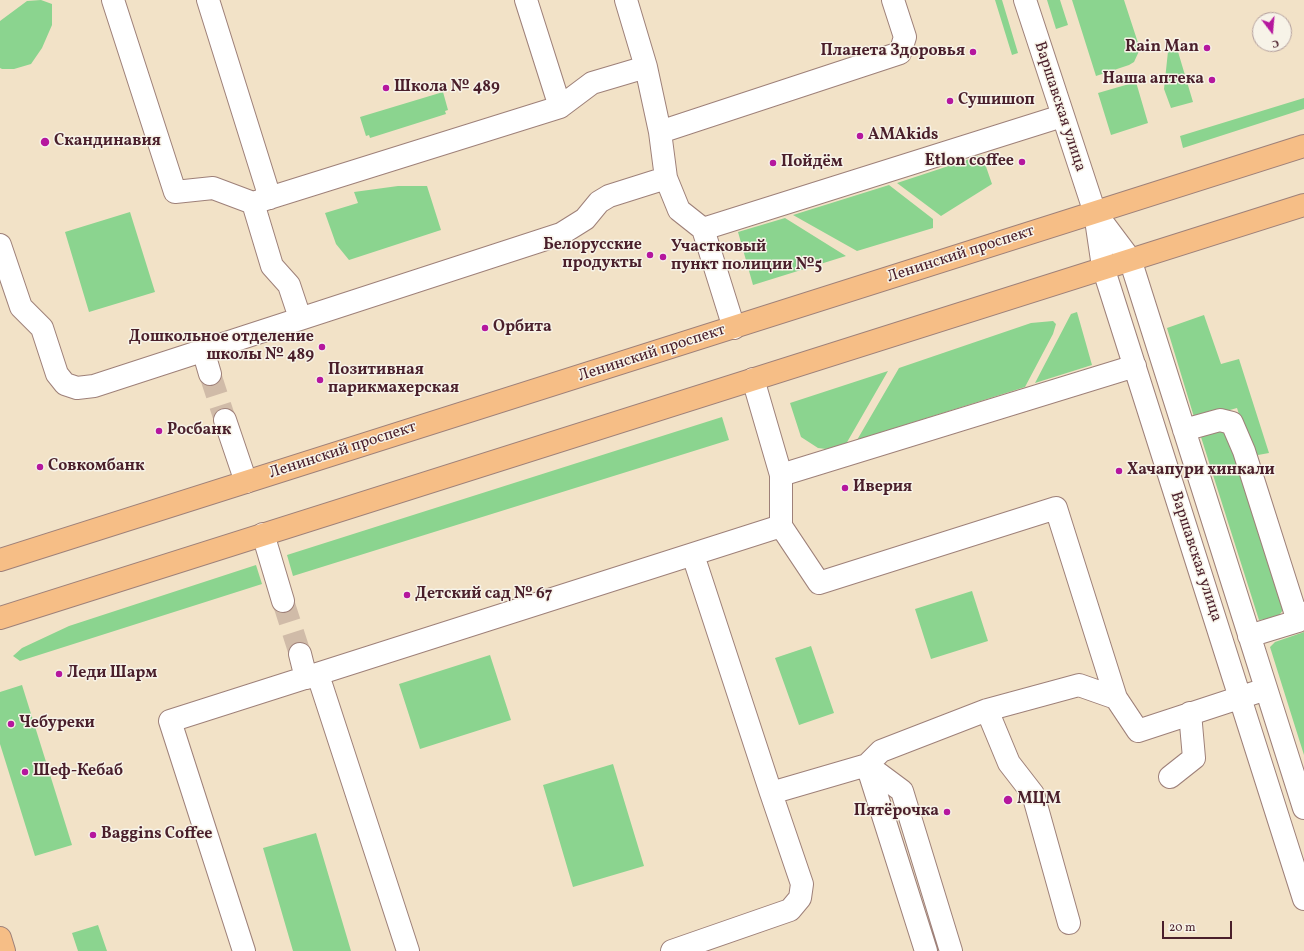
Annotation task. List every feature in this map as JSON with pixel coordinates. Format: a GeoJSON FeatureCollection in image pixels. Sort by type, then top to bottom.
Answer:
{"type":"FeatureCollection","features":[{"type":"Feature","properties":{"kind":"main road","name":"Ленинский проспект"},"geometry":{"type":"LineString","coordinates":[[0,560],[1304,146]]}},
{"type":"Feature","properties":{"kind":"main road"},"geometry":{"type":"LineString","coordinates":[[0,618],[1103,267],[1304,205]]}},
{"type":"Feature","properties":{"kind":"main road"},"geometry":{"type":"LineString","coordinates":[[0,938],[4,951]]}},
{"type":"Feature","properties":{"kind":"street"},"geometry":{"type":"LineString","coordinates":[[113,0],[176,192],[213,188],[262,201],[560,107],[592,84],[646,67]]}},
{"type":"Feature","properties":{"kind":"street"},"geometry":{"type":"LineString","coordinates":[[208,0],[262,201],[272,266],[289,285],[300,318]]}},
{"type":"Feature","properties":{"kind":"street"},"geometry":{"type":"LineString","coordinates":[[526,0],[560,107]]}},
{"type":"Feature","properties":{"kind":"street"},"geometry":{"type":"LineString","coordinates":[[626,0],[646,67],[660,132],[666,178],[680,210],[703,229],[734,328]]}},
{"type":"Feature","properties":{"kind":"street"},"geometry":{"type":"LineString","coordinates":[[660,132],[900,53],[905,37],[894,0]]}},
{"type":"Feature","properties":{"kind":"street","name":"Варшавская улица"},"geometry":{"type":"LineString","coordinates":[[1025,0],[1095,213],[1103,267],[1304,899]]}},
{"type":"Feature","properties":{"kind":"street"},"geometry":{"type":"LineString","coordinates":[[703,229],[1062,116]]}},
{"type":"Feature","properties":{"kind":"street"},"geometry":{"type":"LineString","coordinates":[[0,245],[20,307],[42,328],[57,374],[65,384],[77,388],[94,386],[561,234],[585,219],[599,202],[609,196],[666,178]]}},
{"type":"Feature","properties":{"kind":"street","name":"Варшавская улица"},"geometry":{"type":"LineString","coordinates":[[1095,213],[1130,259],[1304,808]]}},
{"type":"Feature","properties":{"kind":"street"},"geometry":{"type":"LineString","coordinates":[[202,350],[210,374]]}},
{"type":"Feature","properties":{"kind":"street"},"geometry":{"type":"LineString","coordinates":[[781,475],[1135,366]]}},
{"type":"Feature","properties":{"kind":"street"},"geometry":{"type":"LineString","coordinates":[[753,379],[781,475],[781,526],[819,583],[1056,508],[1116,698],[1138,731],[1266,689]]}},
{"type":"Feature","properties":{"kind":"street"},"geometry":{"type":"LineString","coordinates":[[225,420],[246,482]]}},
{"type":"Feature","properties":{"kind":"street"},"geometry":{"type":"LineString","coordinates":[[1184,430],[1220,420],[1232,423],[1244,451],[1301,617],[1250,636]]}},
{"type":"Feature","properties":{"kind":"street"},"geometry":{"type":"LineString","coordinates":[[244,951],[170,721],[781,526]]}},
{"type":"Feature","properties":{"kind":"street"},"geometry":{"type":"LineString","coordinates":[[263,534],[283,601]]}},
{"type":"Feature","properties":{"kind":"street"},"geometry":{"type":"LineString","coordinates":[[672,951],[790,910],[800,898],[802,884],[693,555]]}},
{"type":"Feature","properties":{"kind":"street"},"geometry":{"type":"LineString","coordinates":[[300,654],[312,676],[408,951]]}},
{"type":"Feature","properties":{"kind":"street"},"geometry":{"type":"LineString","coordinates":[[771,793],[868,765],[881,751],[987,710],[1079,686],[1116,698]]}},
{"type":"Feature","properties":{"kind":"street"},"geometry":{"type":"LineString","coordinates":[[987,710],[1009,763],[1033,794],[1069,924]]}},
{"type":"Feature","properties":{"kind":"street"},"geometry":{"type":"LineString","coordinates":[[1170,778],[1194,758],[1190,714]]}},
{"type":"Feature","properties":{"kind":"street"},"geometry":{"type":"LineString","coordinates":[[868,765],[926,951]]}},
{"type":"Feature","properties":{"kind":"street"},"geometry":{"type":"LineString","coordinates":[[868,765],[902,791],[951,951]]}},
{"type":"Feature","properties":{"kind":"green space"},"geometry":{"type":"Polygon","coordinates":[[[41,0],[52,4],[52,25],[42,48],[31,64],[14,69],[0,68],[0,21],[27,1],[41,0]]]}},
{"type":"Feature","properties":{"kind":"green space"},"geometry":{"type":"Polygon","coordinates":[[[995,0],[1002,0],[1018,53],[1012,55],[995,0]]]}},
{"type":"Feature","properties":{"kind":"green space"},"geometry":{"type":"Polygon","coordinates":[[[1047,0],[1060,0],[1068,25],[1056,29],[1047,0]]]}},
{"type":"Feature","properties":{"kind":"green space"},"geometry":{"type":"Polygon","coordinates":[[[1072,0],[1124,0],[1140,49],[1134,62],[1096,76],[1072,0]]]}},
{"type":"Feature","properties":{"kind":"green space"},"geometry":{"type":"Polygon","coordinates":[[[1169,42],[1176,45],[1193,102],[1171,108],[1164,89],[1169,42]]]}},
{"type":"Feature","properties":{"kind":"green space"},"geometry":{"type":"Polygon","coordinates":[[[1136,82],[1148,123],[1111,135],[1098,93],[1136,82]]]}},
{"type":"Feature","properties":{"kind":"green space"},"geometry":{"type":"Polygon","coordinates":[[[443,92],[448,110],[445,111],[446,114],[370,138],[369,135],[366,136],[360,117],[443,92]]]}},
{"type":"Feature","properties":{"kind":"green space"},"geometry":{"type":"Polygon","coordinates":[[[1304,98],[1304,109],[1183,148],[1180,136],[1304,98]]]}},
{"type":"Feature","properties":{"kind":"green space"},"geometry":{"type":"Polygon","coordinates":[[[982,155],[992,184],[941,216],[897,183],[982,155]]]}},
{"type":"Feature","properties":{"kind":"green space"},"geometry":{"type":"Polygon","coordinates":[[[889,185],[933,219],[933,228],[857,251],[793,215],[889,185]]]}},
{"type":"Feature","properties":{"kind":"green space"},"geometry":{"type":"Polygon","coordinates":[[[398,186],[427,186],[441,230],[349,260],[336,244],[325,213],[358,203],[354,192],[398,186]]]}},
{"type":"Feature","properties":{"kind":"green space"},"geometry":{"type":"Polygon","coordinates":[[[130,212],[155,292],[89,312],[65,232],[130,212]]]}},
{"type":"Feature","properties":{"kind":"green space"},"geometry":{"type":"Polygon","coordinates":[[[785,218],[846,256],[753,285],[738,232],[785,218]]]}},
{"type":"Feature","properties":{"kind":"green space"},"geometry":{"type":"Polygon","coordinates":[[[1077,312],[1092,365],[1035,383],[1071,314],[1077,312]]]}},
{"type":"Feature","properties":{"kind":"green space"},"geometry":{"type":"Polygon","coordinates":[[[1204,315],[1221,364],[1239,359],[1269,453],[1258,455],[1253,454],[1237,408],[1201,418],[1194,417],[1167,328],[1204,315]]]}},
{"type":"Feature","properties":{"kind":"green space"},"geometry":{"type":"Polygon","coordinates":[[[1053,321],[1056,324],[1053,334],[1025,387],[857,440],[899,368],[1031,323],[1053,321]]]}},
{"type":"Feature","properties":{"kind":"green space"},"geometry":{"type":"Polygon","coordinates":[[[888,371],[846,444],[826,449],[818,448],[801,437],[790,403],[888,371]]]}},
{"type":"Feature","properties":{"kind":"green space"},"geometry":{"type":"Polygon","coordinates":[[[722,417],[729,440],[293,576],[287,555],[722,417]]]}},
{"type":"Feature","properties":{"kind":"green space"},"geometry":{"type":"Polygon","coordinates":[[[1218,428],[1228,433],[1285,602],[1283,610],[1277,618],[1259,620],[1201,437],[1204,432],[1218,428]]]}},
{"type":"Feature","properties":{"kind":"green space"},"geometry":{"type":"Polygon","coordinates":[[[256,565],[262,584],[20,661],[13,656],[22,648],[69,626],[256,565]]]}},
{"type":"Feature","properties":{"kind":"green space"},"geometry":{"type":"Polygon","coordinates":[[[972,591],[988,641],[931,659],[915,609],[972,591]]]}},
{"type":"Feature","properties":{"kind":"green space"},"geometry":{"type":"Polygon","coordinates":[[[1304,632],[1304,755],[1270,647],[1275,642],[1304,632]]]}},
{"type":"Feature","properties":{"kind":"green space"},"geometry":{"type":"Polygon","coordinates":[[[811,646],[834,713],[799,725],[775,658],[811,646]]]}},
{"type":"Feature","properties":{"kind":"green space"},"geometry":{"type":"Polygon","coordinates":[[[490,655],[511,720],[420,749],[399,684],[490,655]]]}},
{"type":"Feature","properties":{"kind":"green space"},"geometry":{"type":"Polygon","coordinates":[[[22,685],[72,845],[35,856],[0,744],[0,692],[22,685]]]}},
{"type":"Feature","properties":{"kind":"green space"},"geometry":{"type":"Polygon","coordinates":[[[613,764],[644,866],[573,887],[543,785],[613,764]]]}},
{"type":"Feature","properties":{"kind":"green space"},"geometry":{"type":"Polygon","coordinates":[[[316,833],[351,951],[293,951],[263,848],[316,833]]]}},
{"type":"Feature","properties":{"kind":"green space"},"geometry":{"type":"Polygon","coordinates":[[[98,925],[107,951],[78,951],[72,933],[98,925]]]}},
{"type":"Feature","properties":{"kind":"tunnel"},"geometry":{"type":"LineString","coordinates":[[210,374],[225,420]]}},
{"type":"Feature","properties":{"kind":"tunnel"},"geometry":{"type":"LineString","coordinates":[[283,601],[300,654]]}},
{"type":"Feature","properties":{"kind":"place","name":"Rain Man"},"geometry":{"type":"Point","coordinates":[1207,48]}},
{"type":"Feature","properties":{"kind":"place","name":"Планета Здоровья"},"geometry":{"type":"Point","coordinates":[973,52]}},
{"type":"Feature","properties":{"kind":"place","name":"Наша аптека"},"geometry":{"type":"Point","coordinates":[1212,80]}},
{"type":"Feature","properties":{"kind":"place","name":"Школа № 489"},"geometry":{"type":"Point","coordinates":[386,88]}},
{"type":"Feature","properties":{"kind":"place","name":"Сушишоп"},"geometry":{"type":"Point","coordinates":[950,101]}},
{"type":"Feature","properties":{"kind":"place","name":"AMAkids"},"geometry":{"type":"Point","coordinates":[860,136]}},
{"type":"Feature","properties":{"kind":"place","name":"Скандинавия"},"geometry":{"type":"Point","coordinates":[45,142]}},
{"type":"Feature","properties":{"kind":"place","name":"Etlon coffee"},"geometry":{"type":"Point","coordinates":[1022,162]}},
{"type":"Feature","properties":{"kind":"place","name":"Пойдём"},"geometry":{"type":"Point","coordinates":[773,163]}},
{"type":"Feature","properties":{"kind":"place","name":"Белорусские продукты"},"geometry":{"type":"Point","coordinates":[650,255]}},
{"type":"Feature","properties":{"kind":"place","name":"Участковый пункт полиции №5"},"geometry":{"type":"Point","coordinates":[663,257]}},
{"type":"Feature","properties":{"kind":"place","name":"Орбита"},"geometry":{"type":"Point","coordinates":[485,328]}},
{"type":"Feature","properties":{"kind":"place","name":"Дошкольное отделение школы № 489"},"geometry":{"type":"Point","coordinates":[322,347]}},
{"type":"Feature","properties":{"kind":"place","name":"Позитивная парикмахерская"},"geometry":{"type":"Point","coordinates":[320,380]}},
{"type":"Feature","properties":{"kind":"place","name":"Росбанк"},"geometry":{"type":"Point","coordinates":[159,431]}},
{"type":"Feature","properties":{"kind":"place","name":"Совкомбанк"},"geometry":{"type":"Point","coordinates":[40,467]}},
{"type":"Feature","properties":{"kind":"place","name":"Хачапури хинкали"},"geometry":{"type":"Point","coordinates":[1119,471]}},
{"type":"Feature","properties":{"kind":"place","name":"Иверия"},"geometry":{"type":"Point","coordinates":[845,488]}},
{"type":"Feature","properties":{"kind":"place","name":"Детский сад № 67"},"geometry":{"type":"Point","coordinates":[407,595]}},
{"type":"Feature","properties":{"kind":"place","name":"Леди Шарм"},"geometry":{"type":"Point","coordinates":[59,674]}},
{"type":"Feature","properties":{"kind":"place","name":"Чебуреки"},"geometry":{"type":"Point","coordinates":[11,724]}},
{"type":"Feature","properties":{"kind":"place","name":"Шеф-Кебаб"},"geometry":{"type":"Point","coordinates":[25,772]}},
{"type":"Feature","properties":{"kind":"place","name":"МЦМ"},"geometry":{"type":"Point","coordinates":[1008,800]}},
{"type":"Feature","properties":{"kind":"place","name":"Пятёрочка"},"geometry":{"type":"Point","coordinates":[947,812]}},
{"type":"Feature","properties":{"kind":"place","name":"Baggins Coffee"},"geometry":{"type":"Point","coordinates":[93,835]}}]}
